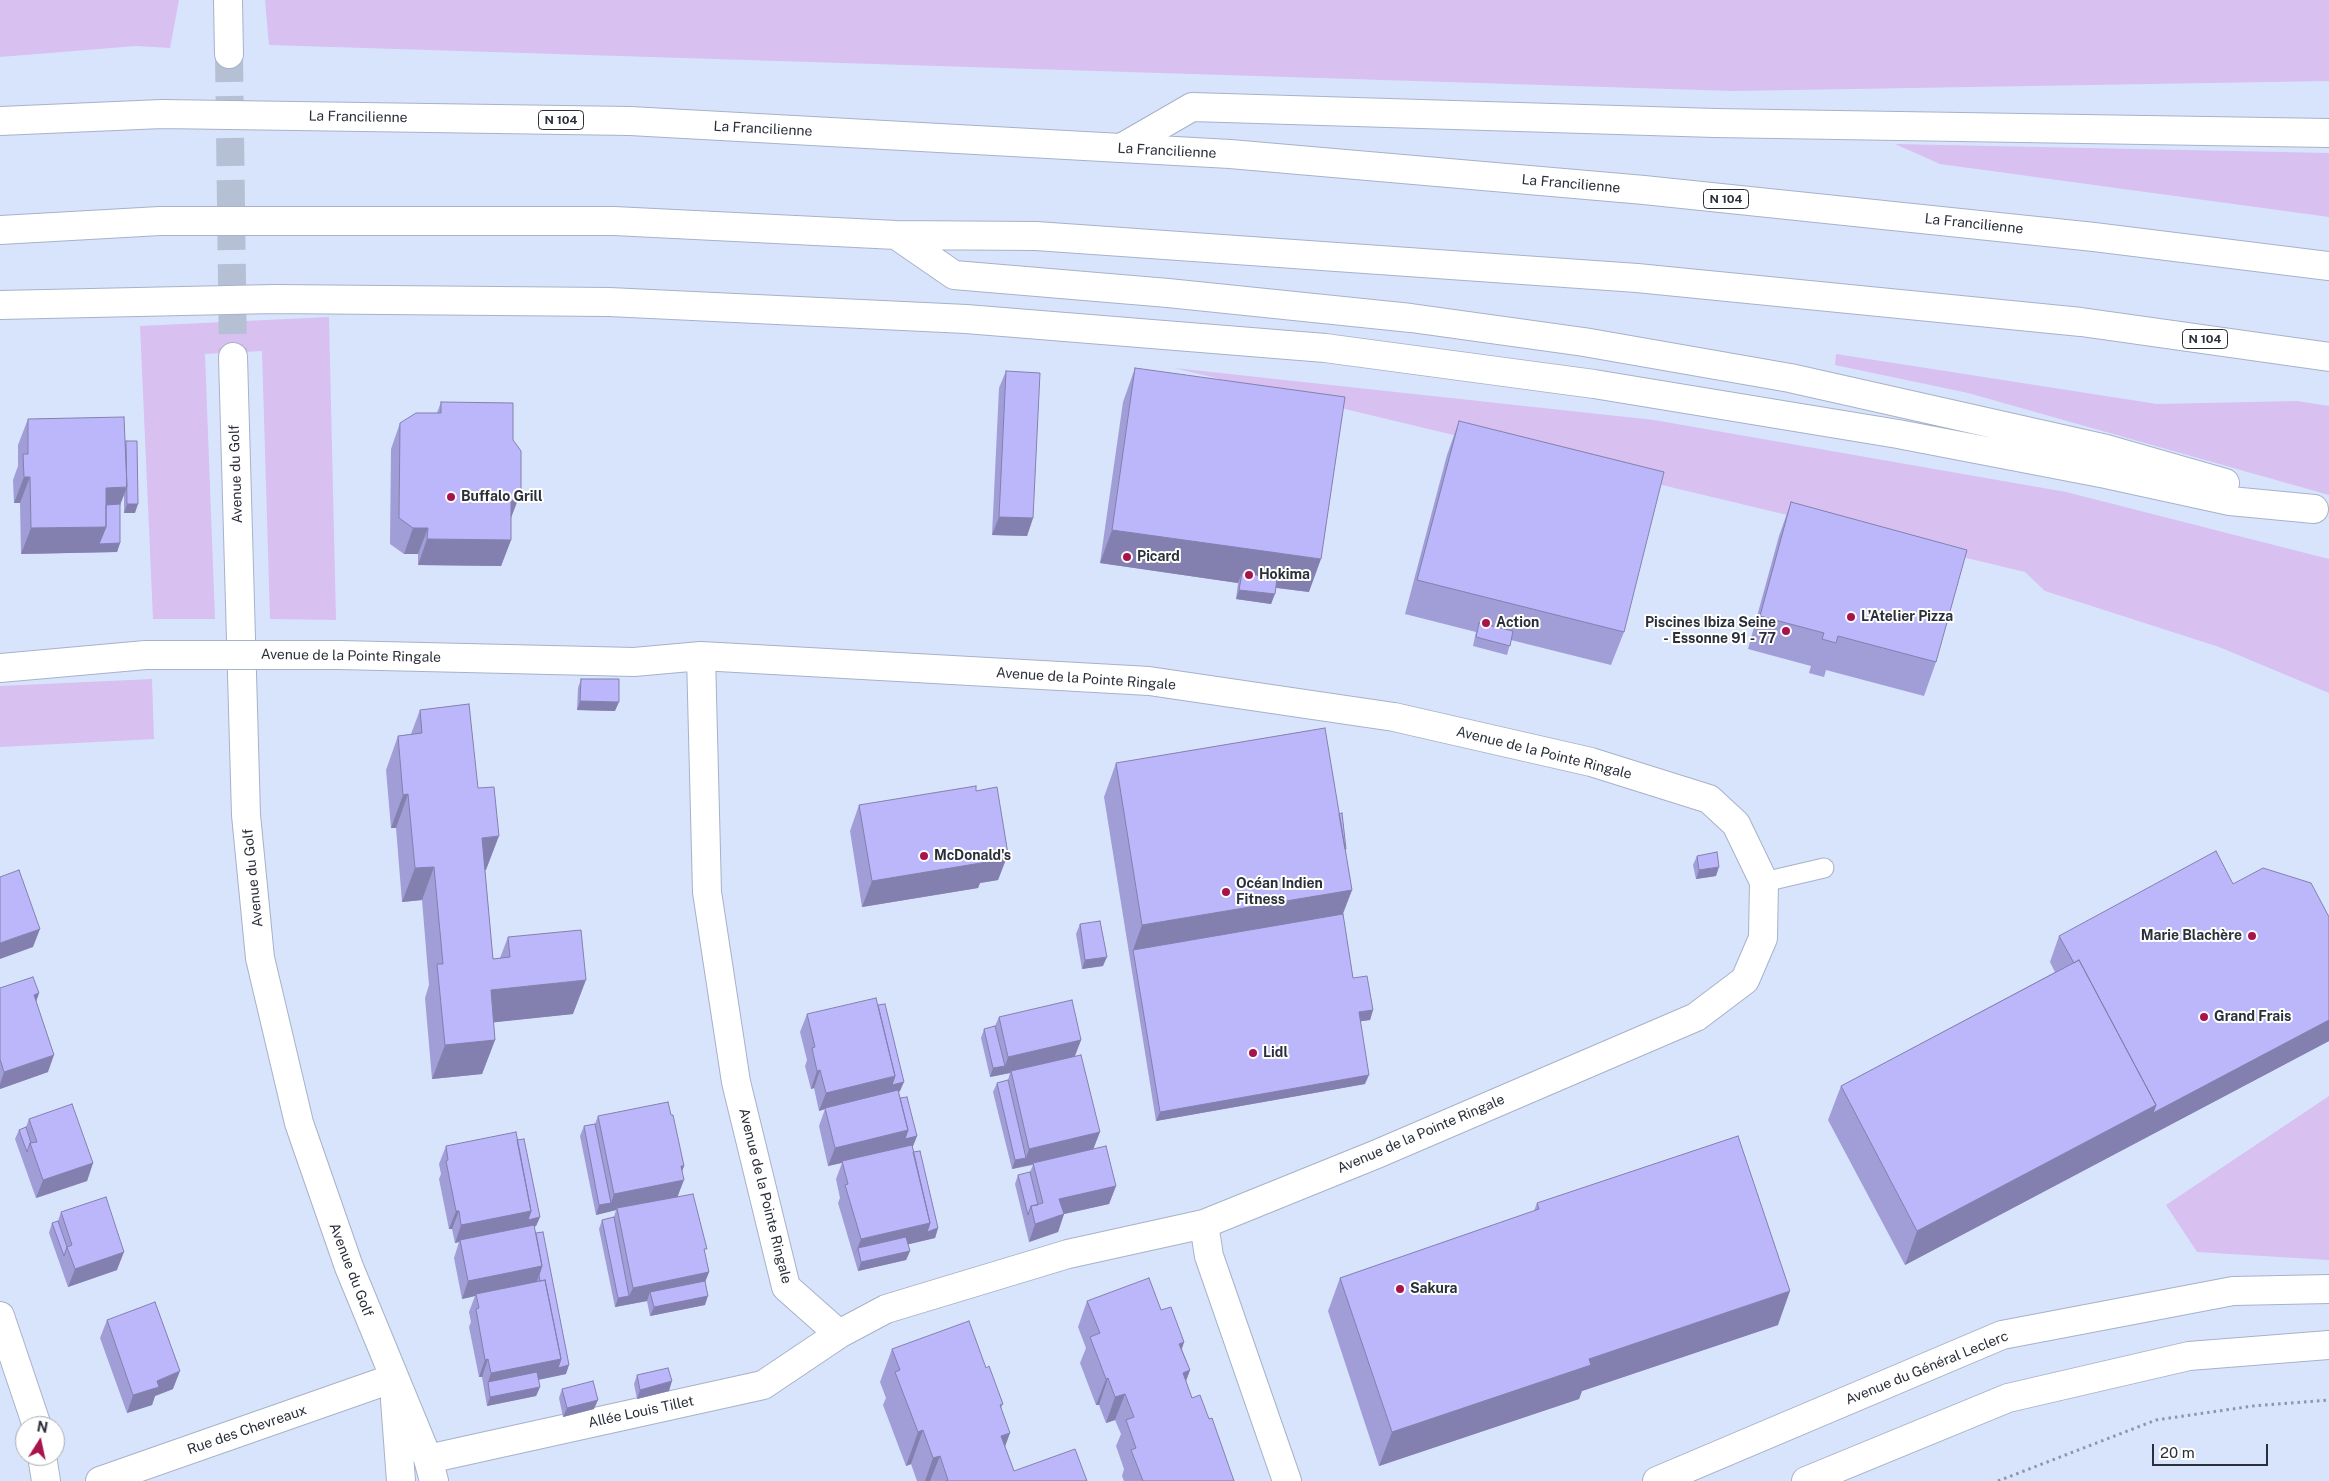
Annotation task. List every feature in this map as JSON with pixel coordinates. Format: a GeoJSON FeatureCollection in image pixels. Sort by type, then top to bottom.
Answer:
{"type":"FeatureCollection","features":[{"type":"Feature","properties":{"kind":"main road"},"geometry":{"type":"LineString","coordinates":[[228,0],[229,54]]}},
{"type":"Feature","properties":{"kind":"main road"},"geometry":{"type":"LineString","coordinates":[[1121,148],[1192,107],[1714,123],[2329,133]]}},
{"type":"Feature","properties":{"kind":"main road","name":"La Francilienne"},"geometry":{"type":"LineString","coordinates":[[0,121],[162,114],[630,121],[1240,155],[1644,190],[2094,237],[2329,266]]}},
{"type":"Feature","properties":{"kind":"main road","name":"N 104"},"geometry":{"type":"LineString","coordinates":[[0,230],[160,221],[614,221],[896,235],[1036,236],[1637,278],[2082,322],[2329,357]]}},
{"type":"Feature","properties":{"kind":"main road"},"geometry":{"type":"LineString","coordinates":[[896,235],[954,275],[1168,293],[1412,318],[1584,342],[1790,378],[2106,449],[2322,512]]}},
{"type":"Feature","properties":{"kind":"main road"},"geometry":{"type":"LineString","coordinates":[[0,305],[274,299],[609,302],[966,319],[1315,348],[1594,384],[1907,436],[2106,474],[2230,502],[2322,512]]}},
{"type":"Feature","properties":{"kind":"main road","name":"Avenue du Golf"},"geometry":{"type":"LineString","coordinates":[[233,357],[246,816],[260,958],[299,1124],[349,1267],[431,1470]]}},
{"type":"Feature","properties":{"kind":"main road","name":"Avenue de la Pointe Ringale"},"geometry":{"type":"LineString","coordinates":[[0,668],[146,655],[339,655],[634,662],[701,656],[1149,681],[1394,717],[1591,762],[1709,799],[1736,824],[1764,882],[1763,938],[1745,980],[1696,1017],[1377,1154],[1204,1224],[1068,1254],[886,1309],[839,1334],[786,1287],[736,1082],[707,892],[701,656]]}},
{"type":"Feature","properties":{"kind":"main road"},"geometry":{"type":"LineString","coordinates":[[1204,1224],[1209,1256],[1287,1481]]}},
{"type":"Feature","properties":{"kind":"main road","name":"Avenue du Général Leclerc"},"geometry":{"type":"LineString","coordinates":[[1657,1481],[2002,1335],[2233,1292],[2329,1288]]}},
{"type":"Feature","properties":{"kind":"main road"},"geometry":{"type":"LineString","coordinates":[[0,1316],[34,1416]]}},
{"type":"Feature","properties":{"kind":"main road","name":"Allée Louis Tillet"},"geometry":{"type":"LineString","coordinates":[[431,1470],[763,1386],[839,1334]]}},
{"type":"Feature","properties":{"kind":"main road"},"geometry":{"type":"LineString","coordinates":[[1806,1481],[2008,1398],[2189,1356],[2329,1345]]}},
{"type":"Feature","properties":{"kind":"main road"},"geometry":{"type":"LineString","coordinates":[[394,1378],[401,1481]]}},
{"type":"Feature","properties":{"kind":"main road","name":"Rue des Chevreaux"},"geometry":{"type":"LineString","coordinates":[[100,1481],[394,1378]]}},
{"type":"Feature","properties":{"kind":"main road"},"geometry":{"type":"LineString","coordinates":[[44,1466],[46,1481]]}},
{"type":"Feature","properties":{"kind":"lane"},"geometry":{"type":"LineString","coordinates":[[1764,882],[1824,868]]}},
{"type":"Feature","properties":{"kind":"path"},"geometry":{"type":"LineString","coordinates":[[1998,1481],[2156,1420],[2253,1406],[2329,1400]]}},
{"type":"Feature","properties":{"kind":"shaded area"},"geometry":{"type":"Polygon","coordinates":[[[0,0],[179,0],[170,48],[136,46],[0,57],[0,0]]]}},
{"type":"Feature","properties":{"kind":"shaded area"},"geometry":{"type":"Polygon","coordinates":[[[265,0],[2329,0],[2329,81],[1733,91],[269,45],[265,0]]]}},
{"type":"Feature","properties":{"kind":"shaded area"},"geometry":{"type":"Polygon","coordinates":[[[1895,144],[2329,153],[2329,217],[1940,164],[1895,144]]]}},
{"type":"Feature","properties":{"kind":"shaded area"},"geometry":{"type":"Polygon","coordinates":[[[329,317],[336,620],[270,619],[262,351],[205,354],[215,619],[153,619],[140,326],[329,317]]]}},
{"type":"Feature","properties":{"kind":"shaded area"},"geometry":{"type":"Polygon","coordinates":[[[1836,354],[2157,404],[2297,401],[2329,406],[2329,495],[1968,393],[1835,365],[1836,354]]]}},
{"type":"Feature","properties":{"kind":"shaded area"},"geometry":{"type":"Polygon","coordinates":[[[1174,368],[1654,420],[2066,492],[2329,559],[2329,693],[2219,647],[2045,591],[2025,572],[1174,368]]]}},
{"type":"Feature","properties":{"kind":"shaded area"},"geometry":{"type":"Polygon","coordinates":[[[152,679],[154,739],[0,747],[0,686],[152,679]]]}},
{"type":"Feature","properties":{"kind":"shaded area"},"geometry":{"type":"Polygon","coordinates":[[[2329,1096],[2329,1260],[2197,1252],[2166,1205],[2329,1096]]]}},
{"type":"Feature","properties":{"kind":"building"},"geometry":{"type":"Polygon","coordinates":[[[1135,368],[1345,397],[1321,559],[1112,530],[1135,368]]]}},
{"type":"Feature","properties":{"kind":"building"},"geometry":{"type":"Polygon","coordinates":[[[1006,371],[1040,373],[1033,518],[999,517],[1006,371]]]}},
{"type":"Feature","properties":{"kind":"building","name":"Buffalo Grill"},"geometry":{"type":"Polygon","coordinates":[[[441,402],[513,403],[513,440],[521,451],[521,492],[511,502],[511,540],[427,539],[428,528],[413,528],[399,518],[400,423],[416,413],[441,413],[441,402]]]}},
{"type":"Feature","properties":{"kind":"building"},"geometry":{"type":"Polygon","coordinates":[[[124,417],[127,487],[106,488],[106,527],[31,528],[30,477],[24,477],[23,454],[28,454],[28,419],[124,417]]]}},
{"type":"Feature","properties":{"kind":"building"},"geometry":{"type":"Polygon","coordinates":[[[1459,421],[1664,472],[1624,632],[1417,580],[1459,421]]]}},
{"type":"Feature","properties":{"kind":"building"},"geometry":{"type":"Polygon","coordinates":[[[126,441],[137,441],[138,504],[127,504],[126,441]]]}},
{"type":"Feature","properties":{"kind":"building","name":"L’Atelier Pizza"},"geometry":{"type":"Polygon","coordinates":[[[1791,502],[1967,550],[1936,662],[1838,636],[1836,643],[1822,639],[1824,633],[1760,616],[1791,502]]]}},
{"type":"Feature","properties":{"kind":"building"},"geometry":{"type":"Polygon","coordinates":[[[120,504],[120,543],[99,544],[106,527],[106,505],[120,504]]]}},
{"type":"Feature","properties":{"kind":"building"},"geometry":{"type":"Polygon","coordinates":[[[1242,573],[1277,578],[1275,594],[1239,590],[1242,573]]]}},
{"type":"Feature","properties":{"kind":"building"},"geometry":{"type":"Polygon","coordinates":[[[1479,623],[1513,631],[1510,646],[1476,637],[1479,623]]]}},
{"type":"Feature","properties":{"kind":"building"},"geometry":{"type":"Polygon","coordinates":[[[581,679],[619,679],[619,702],[580,701],[581,679]]]}},
{"type":"Feature","properties":{"kind":"building"},"geometry":{"type":"Polygon","coordinates":[[[469,704],[478,788],[494,787],[499,836],[482,838],[493,959],[510,957],[508,937],[581,930],[586,980],[491,990],[495,1040],[445,1045],[437,964],[443,964],[434,867],[415,868],[408,794],[403,795],[398,736],[422,733],[420,710],[469,704]]]}},
{"type":"Feature","properties":{"kind":"building","name":"Océan Indien Fitness"},"geometry":{"type":"Polygon","coordinates":[[[1325,728],[1352,890],[1142,925],[1116,763],[1325,728]]]}},
{"type":"Feature","properties":{"kind":"building","name":"McDonald's"},"geometry":{"type":"Polygon","coordinates":[[[976,786],[976,791],[997,787],[1008,854],[987,858],[987,862],[872,881],[859,805],[976,786]]]}},
{"type":"Feature","properties":{"kind":"building"},"geometry":{"type":"Polygon","coordinates":[[[1342,813],[1346,849],[1339,814],[1342,813]]]}},
{"type":"Feature","properties":{"kind":"building","name":"Grand Frais"},"geometry":{"type":"Polygon","coordinates":[[[2216,851],[2233,884],[2263,868],[2311,883],[2329,917],[2329,1020],[2153,1113],[2156,1105],[2079,960],[2074,963],[2059,936],[2216,851]]]}},
{"type":"Feature","properties":{"kind":"building"},"geometry":{"type":"Polygon","coordinates":[[[1717,852],[1719,867],[1699,870],[1697,856],[1717,852]]]}},
{"type":"Feature","properties":{"kind":"building"},"geometry":{"type":"Polygon","coordinates":[[[19,870],[40,929],[0,943],[0,877],[19,870]]]}},
{"type":"Feature","properties":{"kind":"building","name":"Lidl"},"geometry":{"type":"Polygon","coordinates":[[[1343,914],[1353,978],[1367,976],[1373,1010],[1359,1012],[1369,1075],[1160,1112],[1133,950],[1343,914]]]}},
{"type":"Feature","properties":{"kind":"building"},"geometry":{"type":"Polygon","coordinates":[[[1100,921],[1107,957],[1085,960],[1080,924],[1100,921]]]}},
{"type":"Feature","properties":{"kind":"building"},"geometry":{"type":"Polygon","coordinates":[[[2079,960],[2156,1105],[1917,1231],[1841,1086],[2079,960]]]}},
{"type":"Feature","properties":{"kind":"building"},"geometry":{"type":"Polygon","coordinates":[[[33,977],[39,993],[34,995],[54,1055],[4,1072],[0,1059],[0,988],[33,977]]]}},
{"type":"Feature","properties":{"kind":"building"},"geometry":{"type":"Polygon","coordinates":[[[876,998],[895,1076],[826,1093],[820,1070],[817,1071],[812,1048],[815,1047],[807,1014],[876,998]]]}},
{"type":"Feature","properties":{"kind":"building"},"geometry":{"type":"Polygon","coordinates":[[[1072,1000],[1081,1040],[1008,1057],[999,1017],[1072,1000]]]}},
{"type":"Feature","properties":{"kind":"building"},"geometry":{"type":"Polygon","coordinates":[[[885,1004],[904,1082],[892,1085],[895,1076],[878,1005],[885,1004]]]}},
{"type":"Feature","properties":{"kind":"building"},"geometry":{"type":"Polygon","coordinates":[[[995,1026],[1005,1066],[993,1068],[984,1029],[995,1026]]]}},
{"type":"Feature","properties":{"kind":"building"},"geometry":{"type":"Polygon","coordinates":[[[1081,1055],[1100,1132],[1029,1149],[1011,1071],[1081,1055]]]}},
{"type":"Feature","properties":{"kind":"building"},"geometry":{"type":"Polygon","coordinates":[[[1008,1080],[1026,1158],[1015,1160],[997,1083],[1008,1080]]]}},
{"type":"Feature","properties":{"kind":"building"},"geometry":{"type":"Polygon","coordinates":[[[898,1090],[908,1130],[835,1148],[825,1108],[898,1090]]]}},
{"type":"Feature","properties":{"kind":"building"},"geometry":{"type":"Polygon","coordinates":[[[907,1097],[917,1136],[905,1139],[908,1130],[900,1098],[907,1097]]]}},
{"type":"Feature","properties":{"kind":"building"},"geometry":{"type":"Polygon","coordinates":[[[668,1102],[671,1115],[673,1115],[684,1166],[681,1166],[684,1180],[614,1194],[598,1116],[668,1102]]]}},
{"type":"Feature","properties":{"kind":"building"},"geometry":{"type":"Polygon","coordinates":[[[72,1104],[93,1163],[43,1180],[30,1143],[37,1142],[29,1119],[72,1104]]]}},
{"type":"Feature","properties":{"kind":"building"},"geometry":{"type":"Polygon","coordinates":[[[595,1124],[611,1203],[599,1205],[584,1126],[595,1124]]]}},
{"type":"Feature","properties":{"kind":"building"},"geometry":{"type":"Polygon","coordinates":[[[26,1127],[31,1143],[27,1152],[19,1130],[26,1127]]]}},
{"type":"Feature","properties":{"kind":"building"},"geometry":{"type":"Polygon","coordinates":[[[516,1132],[531,1211],[461,1225],[459,1211],[456,1211],[446,1161],[448,1160],[446,1146],[516,1132]]]}},
{"type":"Feature","properties":{"kind":"building"},"geometry":{"type":"Polygon","coordinates":[[[1738,1136],[1790,1291],[1589,1359],[1591,1365],[1392,1432],[1340,1278],[1539,1209],[1537,1203],[1738,1136]]]}},
{"type":"Feature","properties":{"kind":"building"},"geometry":{"type":"Polygon","coordinates":[[[524,1139],[540,1217],[528,1220],[531,1211],[517,1140],[524,1139]]]}},
{"type":"Feature","properties":{"kind":"building"},"geometry":{"type":"Polygon","coordinates":[[[912,1145],[930,1223],[861,1239],[845,1185],[848,1184],[842,1161],[912,1145]]]}},
{"type":"Feature","properties":{"kind":"building"},"geometry":{"type":"Polygon","coordinates":[[[1106,1146],[1116,1186],[1059,1199],[1064,1214],[1035,1224],[1031,1206],[1043,1203],[1033,1163],[1106,1146]]]}},
{"type":"Feature","properties":{"kind":"building"},"geometry":{"type":"Polygon","coordinates":[[[920,1151],[938,1228],[927,1232],[930,1223],[913,1152],[920,1151]]]}},
{"type":"Feature","properties":{"kind":"building"},"geometry":{"type":"Polygon","coordinates":[[[1030,1172],[1038,1205],[1031,1206],[1028,1215],[1018,1175],[1030,1172]]]}},
{"type":"Feature","properties":{"kind":"building"},"geometry":{"type":"Polygon","coordinates":[[[693,1194],[707,1249],[704,1249],[709,1272],[633,1288],[617,1208],[693,1194]]]}},
{"type":"Feature","properties":{"kind":"building"},"geometry":{"type":"Polygon","coordinates":[[[106,1197],[124,1252],[75,1269],[67,1247],[72,1245],[61,1212],[106,1197]]]}},
{"type":"Feature","properties":{"kind":"building"},"geometry":{"type":"Polygon","coordinates":[[[614,1217],[629,1296],[618,1298],[602,1220],[614,1217]]]}},
{"type":"Feature","properties":{"kind":"building"},"geometry":{"type":"Polygon","coordinates":[[[58,1221],[67,1247],[64,1256],[52,1223],[58,1221]]]}},
{"type":"Feature","properties":{"kind":"building"},"geometry":{"type":"Polygon","coordinates":[[[534,1225],[542,1266],[468,1281],[460,1240],[534,1225]]]}},
{"type":"Feature","properties":{"kind":"building"},"geometry":{"type":"Polygon","coordinates":[[[543,1232],[569,1365],[558,1368],[561,1359],[545,1280],[540,1281],[539,1275],[542,1266],[536,1233],[543,1232]]]}},
{"type":"Feature","properties":{"kind":"building"},"geometry":{"type":"Polygon","coordinates":[[[906,1237],[910,1251],[861,1262],[858,1248],[906,1237]]]}},
{"type":"Feature","properties":{"kind":"building"},"geometry":{"type":"Polygon","coordinates":[[[1149,1278],[1161,1310],[1171,1307],[1184,1342],[1179,1344],[1190,1370],[1183,1373],[1192,1398],[1200,1395],[1209,1419],[1212,1418],[1234,1481],[1143,1481],[1131,1450],[1136,1448],[1126,1420],[1134,1417],[1125,1394],[1115,1397],[1108,1378],[1106,1379],[1090,1337],[1100,1333],[1087,1301],[1149,1278]]]}},
{"type":"Feature","properties":{"kind":"building"},"geometry":{"type":"Polygon","coordinates":[[[545,1280],[561,1359],[491,1373],[488,1359],[485,1360],[476,1309],[479,1308],[476,1294],[545,1280]]]}},
{"type":"Feature","properties":{"kind":"building"},"geometry":{"type":"Polygon","coordinates":[[[705,1281],[708,1296],[654,1307],[650,1292],[705,1281]]]}},
{"type":"Feature","properties":{"kind":"building"},"geometry":{"type":"Polygon","coordinates":[[[155,1302],[180,1371],[157,1381],[159,1387],[133,1395],[107,1320],[155,1302]]]}},
{"type":"Feature","properties":{"kind":"building"},"geometry":{"type":"Polygon","coordinates":[[[969,1321],[986,1368],[989,1366],[1003,1404],[1000,1405],[1010,1433],[1001,1436],[1014,1471],[1075,1449],[1087,1481],[946,1481],[948,1480],[940,1456],[933,1458],[923,1430],[918,1432],[895,1372],[900,1370],[892,1349],[969,1321]]]}},
{"type":"Feature","properties":{"kind":"building"},"geometry":{"type":"Polygon","coordinates":[[[668,1368],[672,1381],[640,1390],[637,1375],[668,1368]]]}},
{"type":"Feature","properties":{"kind":"building"},"geometry":{"type":"Polygon","coordinates":[[[537,1372],[540,1387],[490,1397],[488,1382],[537,1372]]]}},
{"type":"Feature","properties":{"kind":"building"},"geometry":{"type":"Polygon","coordinates":[[[593,1381],[598,1400],[567,1408],[562,1389],[593,1381]]]}},
{"type":"Feature","properties":{"kind":"tunnel"},"geometry":{"type":"LineString","coordinates":[[229,54],[233,357]]}},
{"type":"Feature","properties":{"kind":"place","name":"Buffalo Grill"},"geometry":{"type":"Point","coordinates":[451,497]}},
{"type":"Feature","properties":{"kind":"place","name":"Picard"},"geometry":{"type":"Point","coordinates":[1127,557]}},
{"type":"Feature","properties":{"kind":"place","name":"Hokima"},"geometry":{"type":"Point","coordinates":[1249,575]}},
{"type":"Feature","properties":{"kind":"place","name":"L’Atelier Pizza"},"geometry":{"type":"Point","coordinates":[1851,617]}},
{"type":"Feature","properties":{"kind":"place","name":"Action"},"geometry":{"type":"Point","coordinates":[1486,623]}},
{"type":"Feature","properties":{"kind":"place","name":"Piscines Ibiza Seine - Essonne 91 - 77"},"geometry":{"type":"Point","coordinates":[1786,631]}},
{"type":"Feature","properties":{"kind":"place","name":"McDonald's"},"geometry":{"type":"Point","coordinates":[924,856]}},
{"type":"Feature","properties":{"kind":"place","name":"Océan Indien Fitness"},"geometry":{"type":"Point","coordinates":[1226,892]}},
{"type":"Feature","properties":{"kind":"place","name":"Marie Blachère"},"geometry":{"type":"Point","coordinates":[2252,936]}},
{"type":"Feature","properties":{"kind":"place","name":"Grand Frais"},"geometry":{"type":"Point","coordinates":[2204,1017]}},
{"type":"Feature","properties":{"kind":"place","name":"Lidl"},"geometry":{"type":"Point","coordinates":[1253,1053]}},
{"type":"Feature","properties":{"kind":"place","name":"Sakura"},"geometry":{"type":"Point","coordinates":[1400,1289]}}]}
